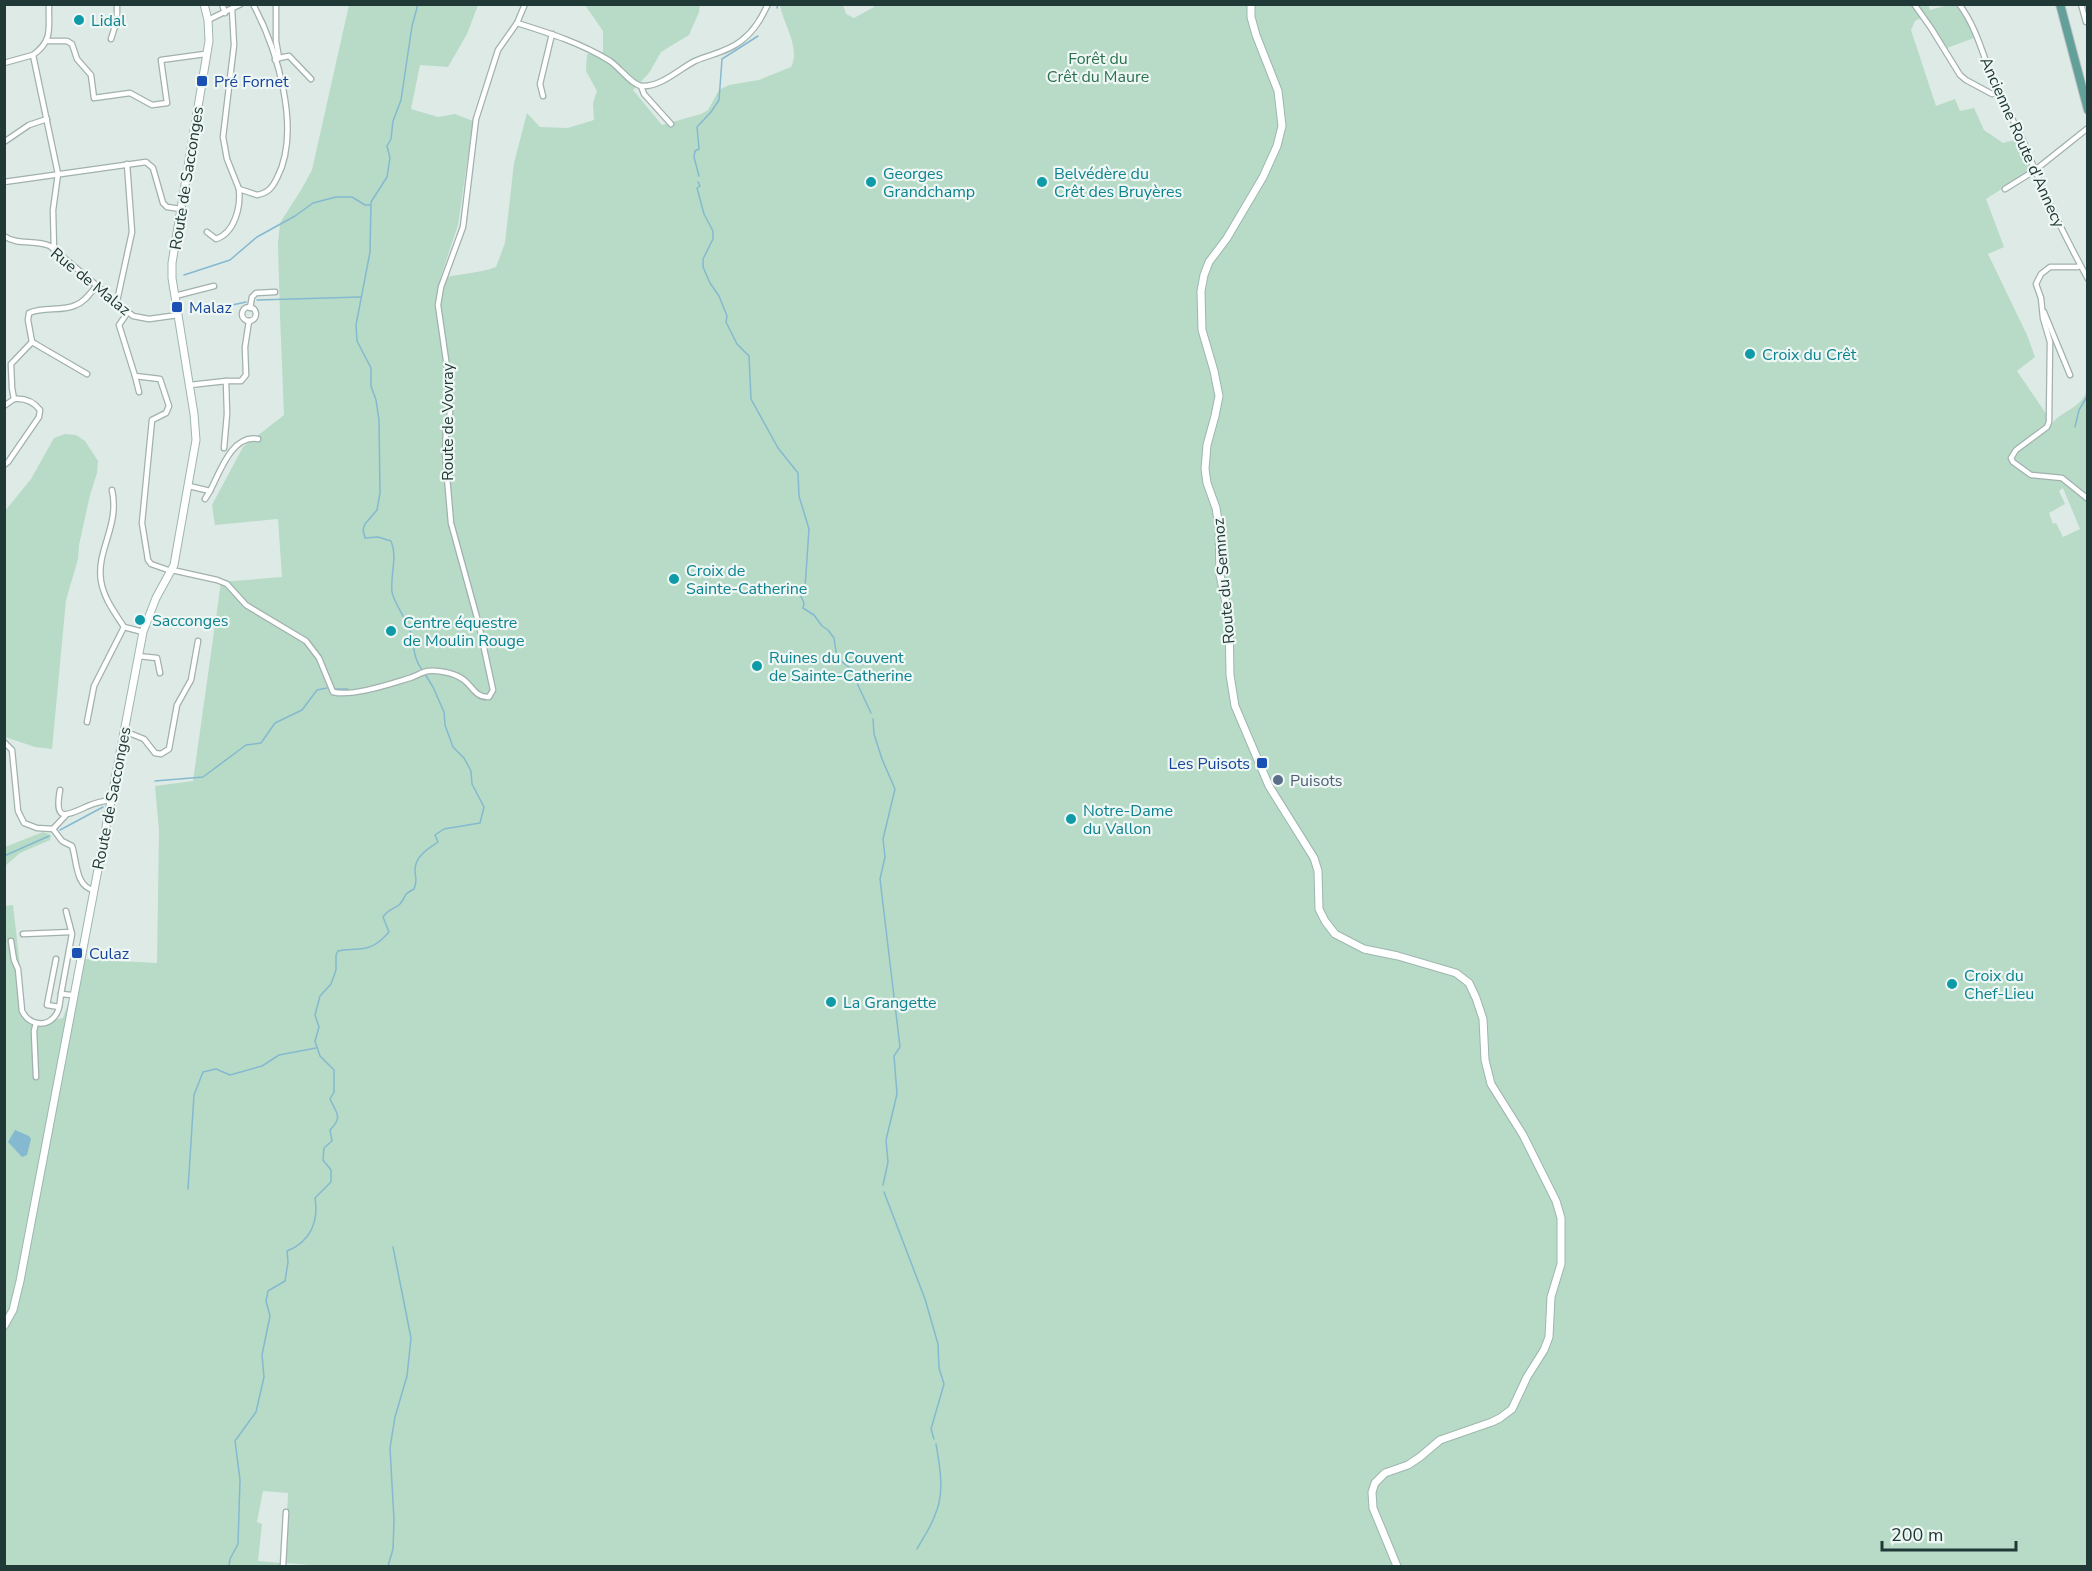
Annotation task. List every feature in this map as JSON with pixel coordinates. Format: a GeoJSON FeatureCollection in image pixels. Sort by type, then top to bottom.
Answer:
{"type":"FeatureCollection","features":[{"type":"Feature","properties":{"kind":"main road","name":"Route de Sacconges"},"geometry":{"type":"LineString","coordinates":[[199,4],[205,20]]}},
{"type":"Feature","properties":{"kind":"main road","name":"Route de Sacconges"},"geometry":{"type":"LineString","coordinates":[[14,1307],[143,632],[156,598],[175,564],[196,440],[172,263],[209,41],[204,4]]}},
{"type":"Feature","properties":{"kind":"main road","name":"Route du Semnoz"},"geometry":{"type":"LineString","coordinates":[[1251,4],[1251,17],[1256,35],[1278,91],[1282,126],[1277,146],[1263,177],[1234,227],[1206,268],[1200,309],[1203,339],[1214,371],[1218,396],[1207,445],[1205,468],[1219,527],[1220,575],[1229,617],[1230,675],[1233,699],[1269,786],[1316,862],[1318,900],[1321,914],[1329,928],[1342,939],[1364,949],[1449,971],[1464,978],[1473,990],[1483,1018],[1485,1060],[1491,1084],[1519,1128],[1558,1206],[1562,1224],[1561,1264],[1551,1297],[1551,1325],[1547,1344],[1527,1377],[1512,1409],[1492,1422],[1440,1440],[1414,1461],[1385,1473],[1377,1480],[1372,1492],[1373,1508],[1397,1566]]}},
{"type":"Feature","properties":{"kind":"main road"},"geometry":{"type":"LineString","coordinates":[[2060,4],[2088,110]]}},
{"type":"Feature","properties":{"kind":"main road"},"geometry":{"type":"LineString","coordinates":[[4,1326],[14,1307]]}},
{"type":"Feature","properties":{"kind":"street"},"geometry":{"type":"LineString","coordinates":[[4,63],[33,55],[47,41],[49,4]]}},
{"type":"Feature","properties":{"kind":"street"},"geometry":{"type":"LineString","coordinates":[[111,39],[117,20],[117,4]]}},
{"type":"Feature","properties":{"kind":"street"},"geometry":{"type":"LineString","coordinates":[[222,4],[225,13]]}},
{"type":"Feature","properties":{"kind":"street"},"geometry":{"type":"LineString","coordinates":[[205,20],[241,4]]}},
{"type":"Feature","properties":{"kind":"street"},"geometry":{"type":"LineString","coordinates":[[253,4],[277,59]]}},
{"type":"Feature","properties":{"kind":"street"},"geometry":{"type":"LineString","coordinates":[[240,189],[257,195],[269,190],[280,172],[285,155],[288,120],[277,59],[278,8],[276,4]]}},
{"type":"Feature","properties":{"kind":"street"},"geometry":{"type":"LineString","coordinates":[[525,4],[517,23],[552,34],[608,60],[640,86],[644,94],[671,124]]}},
{"type":"Feature","properties":{"kind":"street"},"geometry":{"type":"LineString","coordinates":[[640,86],[659,82],[694,62],[733,47],[753,30],[768,4]]}},
{"type":"Feature","properties":{"kind":"street"},"geometry":{"type":"LineString","coordinates":[[1914,4],[1960,75],[1984,91],[1992,94],[1998,92]]}},
{"type":"Feature","properties":{"kind":"street","name":"Ancienne Route d'Annecy"},"geometry":{"type":"LineString","coordinates":[[1959,4],[1976,33],[1998,92],[2027,150],[2034,171],[2088,279]]}},
{"type":"Feature","properties":{"kind":"street"},"geometry":{"type":"LineString","coordinates":[[2082,4],[2086,22]]}},
{"type":"Feature","properties":{"kind":"street"},"geometry":{"type":"LineString","coordinates":[[207,232],[216,239],[224,235],[231,227],[239,208],[240,189],[227,159],[223,137],[234,45],[232,9]]}},
{"type":"Feature","properties":{"kind":"street","name":"Route de Vovray"},"geometry":{"type":"LineString","coordinates":[[171,570],[227,584],[246,605],[306,641],[319,658],[333,692],[348,693],[425,672],[451,674],[462,678],[483,697],[489,697],[492,694],[479,625],[453,535],[448,499],[445,454],[446,430],[450,414],[448,374],[438,305],[441,287],[463,227],[476,119],[495,56],[517,23]]}},
{"type":"Feature","properties":{"kind":"street"},"geometry":{"type":"LineString","coordinates":[[543,96],[540,84],[552,34]]}},
{"type":"Feature","properties":{"kind":"street"},"geometry":{"type":"LineString","coordinates":[[47,41],[68,41],[72,44],[77,59],[91,75],[94,98],[130,93],[152,105],[167,104],[160,60],[205,57]]}},
{"type":"Feature","properties":{"kind":"street"},"geometry":{"type":"LineString","coordinates":[[33,55],[58,174],[53,210],[54,250]]}},
{"type":"Feature","properties":{"kind":"street"},"geometry":{"type":"LineString","coordinates":[[277,59],[289,56],[311,79]]}},
{"type":"Feature","properties":{"kind":"street"},"geometry":{"type":"LineString","coordinates":[[4,142],[29,125],[47,119]]}},
{"type":"Feature","properties":{"kind":"street"},"geometry":{"type":"LineString","coordinates":[[2005,189],[2034,171],[2088,128]]}},
{"type":"Feature","properties":{"kind":"street"},"geometry":{"type":"LineString","coordinates":[[4,182],[143,161],[149,163],[153,168],[163,203],[167,207],[181,209]]}},
{"type":"Feature","properties":{"kind":"street"},"geometry":{"type":"LineString","coordinates":[[117,301],[132,232],[127,164]]}},
{"type":"Feature","properties":{"kind":"street","name":"Rue de Malaz"},"geometry":{"type":"LineString","coordinates":[[4,236],[21,243],[40,243],[54,250],[128,312],[142,319],[178,315]]}},
{"type":"Feature","properties":{"kind":"street"},"geometry":{"type":"LineString","coordinates":[[4,246],[10,240]]}},
{"type":"Feature","properties":{"kind":"street"},"geometry":{"type":"LineString","coordinates":[[2070,375],[2043,310],[2036,284],[2041,274],[2050,267],[2080,266]]}},
{"type":"Feature","properties":{"kind":"street"},"geometry":{"type":"LineString","coordinates":[[87,374],[32,342],[28,320],[29,313],[35,310],[74,306],[82,302],[97,285]]}},
{"type":"Feature","properties":{"kind":"street"},"geometry":{"type":"LineString","coordinates":[[175,296],[214,286]]}},
{"type":"Feature","properties":{"kind":"street"},"geometry":{"type":"LineString","coordinates":[[250,308],[252,297],[256,293],[275,292]]}},
{"type":"Feature","properties":{"kind":"street"},"geometry":{"type":"LineString","coordinates":[[189,385],[241,381],[246,375],[245,347],[249,321],[255,315],[253,309],[250,308]]}},
{"type":"Feature","properties":{"kind":"street"},"geometry":{"type":"LineString","coordinates":[[249,321],[242,315],[244,309],[250,308]]}},
{"type":"Feature","properties":{"kind":"street"},"geometry":{"type":"LineString","coordinates":[[2043,310],[2050,342],[2049,422],[2047,427],[2016,450],[2011,458],[2031,475],[2062,478],[2088,499]]}},
{"type":"Feature","properties":{"kind":"street"},"geometry":{"type":"LineString","coordinates":[[128,312],[119,325],[140,392]]}},
{"type":"Feature","properties":{"kind":"street"},"geometry":{"type":"LineString","coordinates":[[14,399],[11,363],[32,342]]}},
{"type":"Feature","properties":{"kind":"street"},"geometry":{"type":"LineString","coordinates":[[135,376],[160,379],[169,406],[166,412],[152,420],[142,523],[148,560],[151,564],[171,570]]}},
{"type":"Feature","properties":{"kind":"street"},"geometry":{"type":"LineString","coordinates":[[224,448],[228,414],[226,381]]}},
{"type":"Feature","properties":{"kind":"street"},"geometry":{"type":"LineString","coordinates":[[4,406],[14,399],[23,398],[36,404],[40,410],[39,417],[9,462],[4,465]]}},
{"type":"Feature","properties":{"kind":"street"},"geometry":{"type":"LineString","coordinates":[[205,499],[235,447],[249,438],[258,439]]}},
{"type":"Feature","properties":{"kind":"street"},"geometry":{"type":"LineString","coordinates":[[189,486],[210,490]]}},
{"type":"Feature","properties":{"kind":"street"},"geometry":{"type":"LineString","coordinates":[[112,489],[114,517],[101,560],[100,579],[105,596],[124,627],[143,632]]}},
{"type":"Feature","properties":{"kind":"street"},"geometry":{"type":"LineString","coordinates":[[87,722],[94,686],[124,627]]}},
{"type":"Feature","properties":{"kind":"street"},"geometry":{"type":"LineString","coordinates":[[124,731],[144,739],[155,753],[169,749],[177,705],[191,680],[198,641]]}},
{"type":"Feature","properties":{"kind":"street"},"geometry":{"type":"LineString","coordinates":[[138,656],[157,658],[160,673]]}},
{"type":"Feature","properties":{"kind":"street"},"geometry":{"type":"LineString","coordinates":[[4,742],[12,750],[18,811],[24,823],[37,828],[53,829],[62,841],[72,846],[81,882],[88,889],[94,890]]}},
{"type":"Feature","properties":{"kind":"street"},"geometry":{"type":"LineString","coordinates":[[60,790],[58,807],[60,812],[66,815]]}},
{"type":"Feature","properties":{"kind":"street"},"geometry":{"type":"LineString","coordinates":[[53,829],[66,815],[92,804],[111,800]]}},
{"type":"Feature","properties":{"kind":"street"},"geometry":{"type":"LineString","coordinates":[[11,941],[18,969],[22,1011],[25,1017],[32,1023],[42,1024],[52,1020],[59,1007],[71,932],[66,911]]}},
{"type":"Feature","properties":{"kind":"street"},"geometry":{"type":"LineString","coordinates":[[23,934],[71,932]]}},
{"type":"Feature","properties":{"kind":"street"},"geometry":{"type":"LineString","coordinates":[[56,959],[48,1005],[59,1007]]}},
{"type":"Feature","properties":{"kind":"street"},"geometry":{"type":"LineString","coordinates":[[61,994],[71,995]]}},
{"type":"Feature","properties":{"kind":"street"},"geometry":{"type":"LineString","coordinates":[[36,1023],[33,1031],[36,1077]]}},
{"type":"Feature","properties":{"kind":"street"},"geometry":{"type":"LineString","coordinates":[[4,1311],[14,1307]]}},
{"type":"Feature","properties":{"kind":"street"},"geometry":{"type":"LineString","coordinates":[[283,1566],[286,1512]]}},
{"type":"Feature","properties":{"kind":"green space","name":"Forêt du Crêt du Maure"},"geometry":{"type":"Polygon","coordinates":[[[873,4],[1928,4],[1930,10],[1955,5],[1965,17],[1974,38],[1947,48],[1925,16],[1915,21],[1911,30],[1936,106],[1955,99],[1960,111],[1974,108],[1984,130],[2003,143],[2018,139],[2031,170],[1986,199],[2004,247],[1988,254],[2027,335],[2035,357],[2017,371],[2047,415],[2045,425],[2038,429],[2040,434],[2079,403],[2087,387],[2087,1566],[323,1566],[285,1563],[288,1493],[263,1491],[257,1522],[262,1524],[258,1561],[281,1563],[281,1566],[5,1566],[4,906],[13,905],[26,1019],[37,1023],[63,1018],[83,959],[157,963],[159,830],[155,786],[193,781],[221,582],[282,577],[278,519],[215,525],[212,505],[243,447],[284,415],[278,244],[280,223],[312,170],[349,5],[478,5],[467,34],[448,67],[420,65],[411,109],[438,117],[455,114],[473,121],[458,225],[440,279],[496,267],[505,243],[514,163],[527,113],[540,127],[568,128],[594,120],[593,103],[597,91],[586,71],[587,54],[603,52],[603,31],[585,5],[700,5],[689,35],[661,52],[649,73],[633,90],[662,125],[708,110],[719,90],[729,85],[759,80],[791,67],[794,60],[793,44],[780,5],[843,5],[846,14],[854,18],[874,7],[873,4]],[[2063,488],[2059,491],[2065,504],[2049,513],[2053,524],[2056,523],[2063,537],[2080,529],[2063,488]]]}},
{"type":"Feature","properties":{"kind":"green space"},"geometry":{"type":"Polygon","coordinates":[[[65,434],[76,435],[85,441],[98,461],[79,545],[78,559],[66,600],[52,749],[35,747],[5,737],[5,511],[31,479],[54,438],[65,434]]]}},
{"type":"Feature","properties":{"kind":"green space"},"geometry":{"type":"Polygon","coordinates":[[[43,832],[51,835],[50,840],[20,853],[5,866],[5,847],[43,832]]]}},
{"type":"Feature","properties":{"kind":"water"},"geometry":{"type":"Polygon","coordinates":[[[15,1130],[31,1139],[27,1155],[22,1157],[8,1142],[15,1130]]]}},
{"type":"Feature","properties":{"kind":"waterway"},"geometry":{"type":"LineString","coordinates":[[418,4],[412,26],[401,100],[387,146],[390,158],[387,177],[371,202],[370,252],[356,325],[357,341],[371,368],[371,386],[379,420],[380,493],[377,510],[365,524],[363,530],[365,538],[378,537],[391,541],[394,553],[392,592],[410,630],[415,656],[422,670]]}},
{"type":"Feature","properties":{"kind":"waterway"},"geometry":{"type":"LineString","coordinates":[[777,8],[778,4]]}},
{"type":"Feature","properties":{"kind":"waterway"},"geometry":{"type":"LineString","coordinates":[[699,176],[694,157],[695,151],[699,149],[697,127],[719,100],[722,59],[758,36]]}},
{"type":"Feature","properties":{"kind":"waterway"},"geometry":{"type":"LineString","coordinates":[[698,182],[700,186],[697,188],[704,214],[713,231],[713,239],[703,259],[703,267],[719,296],[727,316],[726,322],[737,344],[749,356],[751,399],[778,448],[798,473],[799,496],[809,529],[805,588],[800,594],[804,603],[803,608],[814,615],[834,638],[837,658],[850,668],[871,713]]}},
{"type":"Feature","properties":{"kind":"waterway"},"geometry":{"type":"LineString","coordinates":[[184,275],[230,260],[257,237],[313,203],[336,197],[352,197],[365,205],[370,205]]}},
{"type":"Feature","properties":{"kind":"waterway"},"geometry":{"type":"LineString","coordinates":[[257,300],[361,297]]}},
{"type":"Feature","properties":{"kind":"waterway"},"geometry":{"type":"LineString","coordinates":[[200,312],[246,302]]}},
{"type":"Feature","properties":{"kind":"waterway"},"geometry":{"type":"LineString","coordinates":[[2075,427],[2079,410],[2088,395]]}},
{"type":"Feature","properties":{"kind":"waterway"},"geometry":{"type":"LineString","coordinates":[[229,1566],[238,1544],[240,1480],[235,1441],[256,1412],[264,1377],[262,1355],[270,1316],[266,1301],[268,1291],[285,1281],[287,1251],[307,1237],[316,1215],[315,1198],[331,1182],[331,1170],[323,1160],[324,1148],[332,1141],[330,1130],[338,1115],[330,1099],[334,1092],[334,1070],[320,1056],[315,1041],[319,1027],[315,1015],[320,996],[331,984],[336,970],[338,951],[372,946],[389,932],[383,917],[414,889],[417,861],[423,853],[438,842],[435,835],[444,829],[480,823],[484,807],[472,784],[471,771],[464,758],[453,747],[445,725],[444,712],[425,674]]}},
{"type":"Feature","properties":{"kind":"waterway"},"geometry":{"type":"LineString","coordinates":[[155,781],[203,777],[246,745],[261,743],[275,723],[302,710],[317,690],[327,688]]}},
{"type":"Feature","properties":{"kind":"waterway"},"geometry":{"type":"LineString","coordinates":[[335,689],[348,689]]}},
{"type":"Feature","properties":{"kind":"waterway"},"geometry":{"type":"LineString","coordinates":[[873,719],[874,734],[895,789],[883,839],[885,857],[880,879],[900,1047],[894,1056],[897,1094],[886,1140],[888,1162],[883,1185]]}},
{"type":"Feature","properties":{"kind":"waterway"},"geometry":{"type":"LineString","coordinates":[[60,830],[103,807]]}},
{"type":"Feature","properties":{"kind":"waterway"},"geometry":{"type":"LineString","coordinates":[[4,856],[49,836]]}},
{"type":"Feature","properties":{"kind":"waterway"},"geometry":{"type":"LineString","coordinates":[[188,1189],[194,1095],[203,1072],[216,1069],[230,1075],[262,1066],[279,1055],[316,1048]]}},
{"type":"Feature","properties":{"kind":"waterway"},"geometry":{"type":"LineString","coordinates":[[884,1192],[925,1299],[938,1344],[939,1368],[944,1384],[931,1429],[934,1439]]}},
{"type":"Feature","properties":{"kind":"waterway"},"geometry":{"type":"LineString","coordinates":[[388,1566],[393,1549],[394,1520],[390,1448],[395,1417],[407,1376],[411,1338],[393,1247]]}},
{"type":"Feature","properties":{"kind":"waterway"},"geometry":{"type":"LineString","coordinates":[[917,1549],[929,1528],[940,1498],[941,1480],[936,1444]]}},
{"type":"Feature","properties":{"kind":"place","name":"Lidal"},"geometry":{"type":"Point","coordinates":[79,20]}},
{"type":"Feature","properties":{"kind":"place","name":"Pré Fornet"},"geometry":{"type":"Point","coordinates":[202,81]}},
{"type":"Feature","properties":{"kind":"place","name":"Georges Grandchamp"},"geometry":{"type":"Point","coordinates":[871,182]}},
{"type":"Feature","properties":{"kind":"place","name":"Belvédère du Crêt des Bruyères"},"geometry":{"type":"Point","coordinates":[1042,182]}},
{"type":"Feature","properties":{"kind":"place","name":"Malaz"},"geometry":{"type":"Point","coordinates":[177,307]}},
{"type":"Feature","properties":{"kind":"place","name":"Croix du Crêt"},"geometry":{"type":"Point","coordinates":[1750,354]}},
{"type":"Feature","properties":{"kind":"place","name":"Croix de Sainte-Catherine"},"geometry":{"type":"Point","coordinates":[674,579]}},
{"type":"Feature","properties":{"kind":"place","name":"Sacconges"},"geometry":{"type":"Point","coordinates":[140,620]}},
{"type":"Feature","properties":{"kind":"place","name":"Centre équestre de Moulin Rouge"},"geometry":{"type":"Point","coordinates":[391,631]}},
{"type":"Feature","properties":{"kind":"place","name":"Ruines du Couvent de Sainte-Catherine"},"geometry":{"type":"Point","coordinates":[757,666]}},
{"type":"Feature","properties":{"kind":"place","name":"Les Puisots"},"geometry":{"type":"Point","coordinates":[1262,763]}},
{"type":"Feature","properties":{"kind":"place","name":"Puisots"},"geometry":{"type":"Point","coordinates":[1278,780]}},
{"type":"Feature","properties":{"kind":"place","name":"Notre-Dame du Vallon"},"geometry":{"type":"Point","coordinates":[1071,819]}},
{"type":"Feature","properties":{"kind":"place","name":"Culaz"},"geometry":{"type":"Point","coordinates":[77,953]}},
{"type":"Feature","properties":{"kind":"place","name":"Croix du Chef-Lieu"},"geometry":{"type":"Point","coordinates":[1952,984]}},
{"type":"Feature","properties":{"kind":"place","name":"La Grangette"},"geometry":{"type":"Point","coordinates":[831,1002]}}]}
